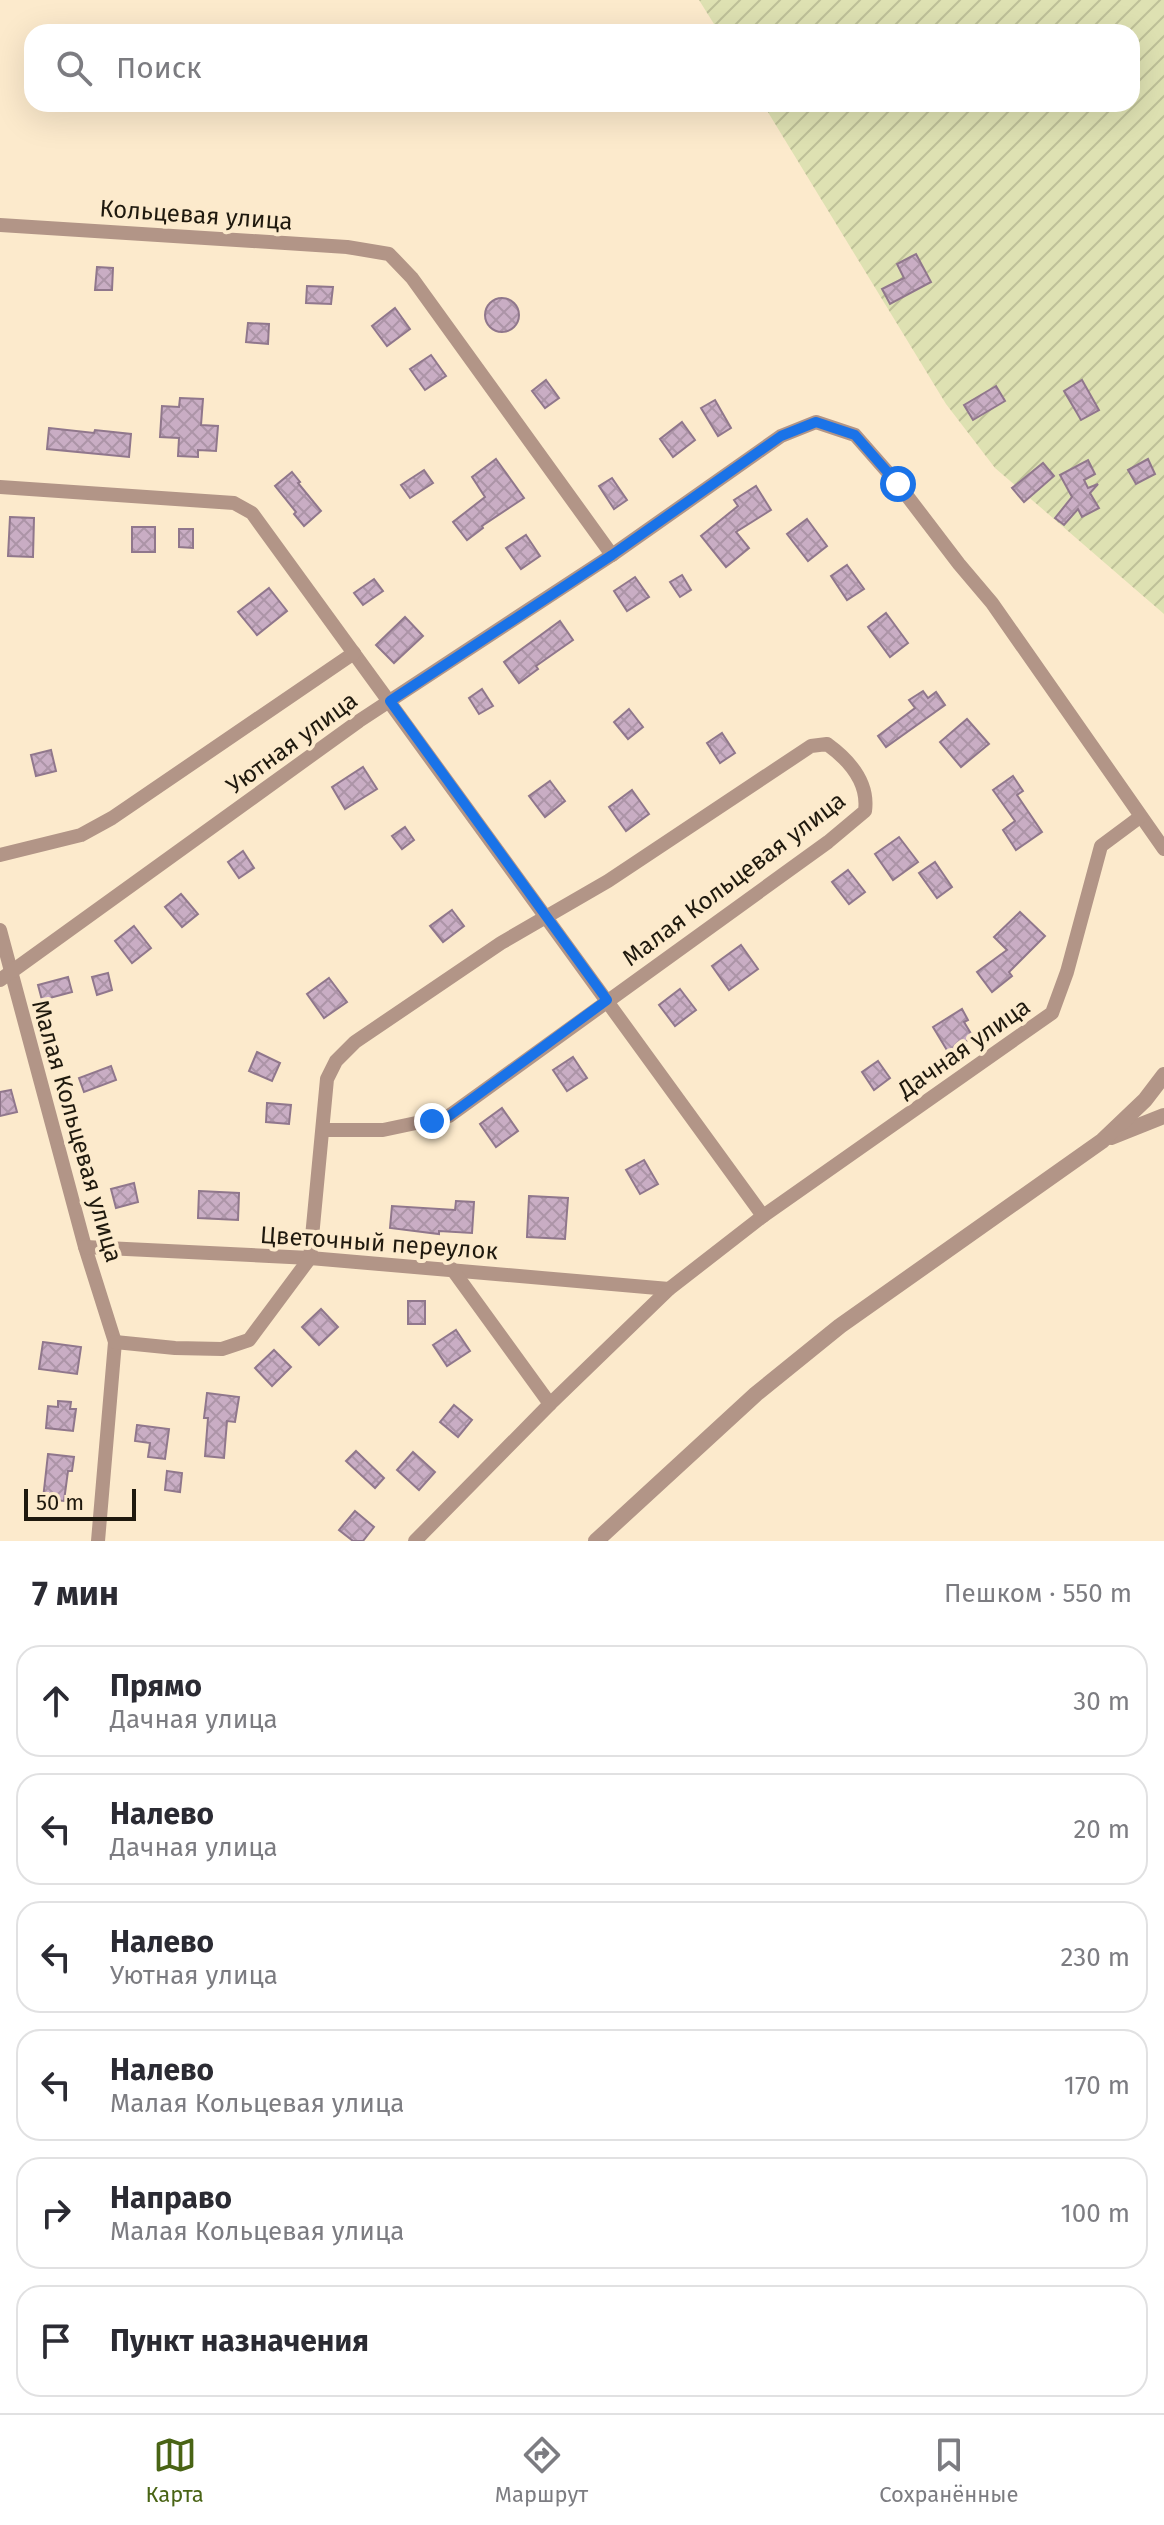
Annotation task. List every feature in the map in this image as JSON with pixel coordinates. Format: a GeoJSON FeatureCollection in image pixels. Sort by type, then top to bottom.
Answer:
{"type":"FeatureCollection","features":[{"type":"Feature","properties":{"kind":"street","name":"Кольцевая улица"},"geometry":{"type":"LineString","coordinates":[[0,225],[347,247],[389,254],[412,278],[612,555]]}},
{"type":"Feature","properties":{"kind":"street","name":"Уютная улица"},"geometry":{"type":"LineString","coordinates":[[5,977],[390,701],[612,555],[781,436],[816,422],[855,435],[898,484],[992,603],[1140,817]]}},
{"type":"Feature","properties":{"kind":"street"},"geometry":{"type":"LineString","coordinates":[[0,487],[234,503],[252,513],[763,1216]]}},
{"type":"Feature","properties":{"kind":"street"},"geometry":{"type":"LineString","coordinates":[[0,855],[81,835],[112,818],[354,653]]}},
{"type":"Feature","properties":{"kind":"street","name":"Малая Кольцевая улица"},"geometry":{"type":"LineString","coordinates":[[310,1258],[327,1079],[336,1061],[355,1042],[544,915],[608,881],[811,746],[827,744],[841,754],[861,780],[867,796],[865,811],[855,820],[449,1116],[383,1130],[323,1130]]}},
{"type":"Feature","properties":{"kind":"street"},"geometry":{"type":"LineString","coordinates":[[1140,817],[1164,849]]}},
{"type":"Feature","properties":{"kind":"street","name":"Дачная улица"},"geometry":{"type":"LineString","coordinates":[[415,1541],[669,1289],[763,1216],[1052,1013],[1067,972],[1101,846],[1140,817]]}},
{"type":"Feature","properties":{"kind":"street","name":"Малая Кольцевая улица"},"geometry":{"type":"LineString","coordinates":[[0,930],[5,977],[115,1342],[98,1541]]}},
{"type":"Feature","properties":{"kind":"street"},"geometry":{"type":"LineString","coordinates":[[596,1541],[756,1394],[840,1326],[1102,1141],[1145,1100],[1164,1075]]}},
{"type":"Feature","properties":{"kind":"street"},"geometry":{"type":"LineString","coordinates":[[1102,1141],[1164,1116]]}},
{"type":"Feature","properties":{"kind":"street","name":"Цветочный переулок"},"geometry":{"type":"LineString","coordinates":[[85,1247],[310,1258],[669,1289]]}},
{"type":"Feature","properties":{"kind":"street"},"geometry":{"type":"LineString","coordinates":[[115,1342],[222,1349],[249,1340],[310,1258]]}},
{"type":"Feature","properties":{"kind":"street"},"geometry":{"type":"LineString","coordinates":[[452,1269],[550,1404]]}},
{"type":"Feature","properties":{"kind":"green space"},"geometry":{"type":"Polygon","coordinates":[[[699,0],[1164,0],[1164,614],[995,468],[946,404],[768,112],[1140,112],[1140,24],[714,24],[699,0]]]}},
{"type":"Feature","properties":{"kind":"building"},"geometry":{"type":"Polygon","coordinates":[[[916,254],[931,282],[890,304],[882,289],[904,278],[897,264],[916,254]]]}},
{"type":"Feature","properties":{"kind":"building"},"geometry":{"type":"Polygon","coordinates":[[[97,267],[113,268],[112,290],[95,290],[97,267]]]}},
{"type":"Feature","properties":{"kind":"building"},"geometry":{"type":"Polygon","coordinates":[[[307,286],[333,287],[331,304],[306,303],[307,286]]]}},
{"type":"Feature","properties":{"kind":"building"},"geometry":{"type":"Polygon","coordinates":[[[502,298],[514,303],[519,315],[514,327],[502,332],[490,327],[485,315],[490,303],[502,298]]]}},
{"type":"Feature","properties":{"kind":"building"},"geometry":{"type":"Polygon","coordinates":[[[395,308],[410,329],[387,346],[372,326],[395,308]]]}},
{"type":"Feature","properties":{"kind":"building"},"geometry":{"type":"Polygon","coordinates":[[[248,323],[269,324],[268,344],[246,342],[248,323]]]}},
{"type":"Feature","properties":{"kind":"building"},"geometry":{"type":"Polygon","coordinates":[[[431,355],[446,376],[425,390],[410,369],[431,355]]]}},
{"type":"Feature","properties":{"kind":"building"},"geometry":{"type":"Polygon","coordinates":[[[546,380],[559,398],[545,408],[532,391],[546,380]]]}},
{"type":"Feature","properties":{"kind":"building"},"geometry":{"type":"Polygon","coordinates":[[[1082,380],[1099,410],[1081,420],[1064,391],[1082,380]]]}},
{"type":"Feature","properties":{"kind":"building"},"geometry":{"type":"Polygon","coordinates":[[[996,386],[1005,401],[973,420],[964,405],[996,386]]]}},
{"type":"Feature","properties":{"kind":"building"},"geometry":{"type":"Polygon","coordinates":[[[180,398],[203,399],[201,425],[218,426],[216,451],[198,450],[198,457],[178,456],[179,438],[160,437],[162,406],[179,407],[180,398]]]}},
{"type":"Feature","properties":{"kind":"building"},"geometry":{"type":"Polygon","coordinates":[[[715,400],[731,428],[718,436],[701,408],[715,400]]]}},
{"type":"Feature","properties":{"kind":"building"},"geometry":{"type":"Polygon","coordinates":[[[682,422],[695,440],[673,457],[660,439],[682,422]]]}},
{"type":"Feature","properties":{"kind":"building"},"geometry":{"type":"Polygon","coordinates":[[[49,428],[131,434],[129,457],[47,449],[49,428]]]}},
{"type":"Feature","properties":{"kind":"building"},"geometry":{"type":"Polygon","coordinates":[[[496,459],[524,498],[467,540],[453,522],[485,497],[472,477],[496,459]]]}},
{"type":"Feature","properties":{"kind":"building"},"geometry":{"type":"Polygon","coordinates":[[[1148,459],[1155,474],[1136,484],[1128,470],[1148,459]]]}},
{"type":"Feature","properties":{"kind":"building"},"geometry":{"type":"Polygon","coordinates":[[[1088,460],[1095,474],[1084,480],[1088,488],[1098,484],[1090,493],[1099,508],[1082,517],[1078,509],[1064,525],[1055,518],[1072,497],[1060,475],[1088,460]]]}},
{"type":"Feature","properties":{"kind":"building"},"geometry":{"type":"Polygon","coordinates":[[[1043,463],[1054,476],[1024,502],[1012,488],[1043,463]]]}},
{"type":"Feature","properties":{"kind":"building"},"geometry":{"type":"Polygon","coordinates":[[[424,470],[433,483],[410,498],[401,485],[424,470]]]}},
{"type":"Feature","properties":{"kind":"building"},"geometry":{"type":"Polygon","coordinates":[[[292,472],[321,511],[304,526],[275,486],[292,472]]]}},
{"type":"Feature","properties":{"kind":"building"},"geometry":{"type":"Polygon","coordinates":[[[612,478],[627,500],[614,509],[599,486],[612,478]]]}},
{"type":"Feature","properties":{"kind":"building"},"geometry":{"type":"Polygon","coordinates":[[[756,486],[771,510],[736,532],[749,548],[726,567],[701,536],[738,506],[734,500],[756,486]]]}},
{"type":"Feature","properties":{"kind":"building"},"geometry":{"type":"Polygon","coordinates":[[[10,517],[34,518],[33,557],[8,556],[10,517]]]}},
{"type":"Feature","properties":{"kind":"building"},"geometry":{"type":"Polygon","coordinates":[[[807,519],[827,546],[808,561],[787,534],[807,519]]]}},
{"type":"Feature","properties":{"kind":"building"},"geometry":{"type":"Polygon","coordinates":[[[132,527],[155,527],[155,552],[132,552],[132,527]]]}},
{"type":"Feature","properties":{"kind":"building"},"geometry":{"type":"Polygon","coordinates":[[[179,529],[193,529],[193,548],[179,547],[179,529]]]}},
{"type":"Feature","properties":{"kind":"building"},"geometry":{"type":"Polygon","coordinates":[[[526,535],[540,556],[521,569],[506,548],[526,535]]]}},
{"type":"Feature","properties":{"kind":"building"},"geometry":{"type":"Polygon","coordinates":[[[847,565],[864,589],[847,600],[831,576],[847,565]]]}},
{"type":"Feature","properties":{"kind":"building"},"geometry":{"type":"Polygon","coordinates":[[[682,575],[691,590],[680,597],[670,582],[682,575]]]}},
{"type":"Feature","properties":{"kind":"building"},"geometry":{"type":"Polygon","coordinates":[[[635,577],[649,597],[627,611],[614,591],[635,577]]]}},
{"type":"Feature","properties":{"kind":"building"},"geometry":{"type":"Polygon","coordinates":[[[374,579],[383,591],[363,605],[354,593],[374,579]]]}},
{"type":"Feature","properties":{"kind":"building"},"geometry":{"type":"Polygon","coordinates":[[[269,588],[287,611],[257,635],[238,612],[269,588]]]}},
{"type":"Feature","properties":{"kind":"building"},"geometry":{"type":"Polygon","coordinates":[[[886,613],[908,643],[890,657],[868,627],[886,613]]]}},
{"type":"Feature","properties":{"kind":"building"},"geometry":{"type":"Polygon","coordinates":[[[405,617],[423,636],[394,663],[376,645],[405,617]]]}},
{"type":"Feature","properties":{"kind":"building"},"geometry":{"type":"Polygon","coordinates":[[[560,621],[573,640],[536,666],[538,669],[519,683],[504,662],[560,621]]]}},
{"type":"Feature","properties":{"kind":"building"},"geometry":{"type":"Polygon","coordinates":[[[482,689],[493,706],[479,714],[469,698],[482,689]]]}},
{"type":"Feature","properties":{"kind":"building"},"geometry":{"type":"Polygon","coordinates":[[[923,691],[928,698],[936,692],[945,705],[886,747],[878,736],[915,708],[909,700],[923,691]]]}},
{"type":"Feature","properties":{"kind":"building"},"geometry":{"type":"Polygon","coordinates":[[[629,709],[643,727],[628,739],[614,722],[629,709]]]}},
{"type":"Feature","properties":{"kind":"building"},"geometry":{"type":"Polygon","coordinates":[[[967,719],[989,744],[961,767],[940,742],[967,719]]]}},
{"type":"Feature","properties":{"kind":"building"},"geometry":{"type":"Polygon","coordinates":[[[722,733],[735,753],[720,763],[707,743],[722,733]]]}},
{"type":"Feature","properties":{"kind":"building"},"geometry":{"type":"Polygon","coordinates":[[[51,750],[56,771],[36,776],[31,755],[51,750]]]}},
{"type":"Feature","properties":{"kind":"building"},"geometry":{"type":"Polygon","coordinates":[[[363,767],[377,789],[345,809],[332,787],[363,767]]]}},
{"type":"Feature","properties":{"kind":"building"},"geometry":{"type":"Polygon","coordinates":[[[1013,776],[1023,791],[1017,795],[1042,832],[1016,850],[1003,830],[1015,821],[993,790],[1013,776]]]}},
{"type":"Feature","properties":{"kind":"building"},"geometry":{"type":"Polygon","coordinates":[[[550,781],[565,801],[545,817],[529,796],[550,781]]]}},
{"type":"Feature","properties":{"kind":"building"},"geometry":{"type":"Polygon","coordinates":[[[632,790],[649,814],[626,831],[609,807],[632,790]]]}},
{"type":"Feature","properties":{"kind":"building"},"geometry":{"type":"Polygon","coordinates":[[[405,827],[414,840],[402,849],[392,836],[405,827]]]}},
{"type":"Feature","properties":{"kind":"building"},"geometry":{"type":"Polygon","coordinates":[[[899,837],[918,862],[893,880],[875,854],[899,837]]]}},
{"type":"Feature","properties":{"kind":"building"},"geometry":{"type":"Polygon","coordinates":[[[243,851],[254,868],[239,878],[228,862],[243,851]]]}},
{"type":"Feature","properties":{"kind":"building"},"geometry":{"type":"Polygon","coordinates":[[[935,862],[952,887],[937,898],[919,873],[935,862]]]}},
{"type":"Feature","properties":{"kind":"building"},"geometry":{"type":"Polygon","coordinates":[[[848,870],[865,892],[849,904],[832,882],[848,870]]]}},
{"type":"Feature","properties":{"kind":"building"},"geometry":{"type":"Polygon","coordinates":[[[181,894],[198,914],[182,927],[165,907],[181,894]]]}},
{"type":"Feature","properties":{"kind":"building"},"geometry":{"type":"Polygon","coordinates":[[[452,910],[464,926],[443,942],[430,926],[452,910]]]}},
{"type":"Feature","properties":{"kind":"building"},"geometry":{"type":"Polygon","coordinates":[[[1020,912],[1045,936],[1009,972],[1012,976],[992,992],[977,972],[1007,950],[994,937],[1020,912]]]}},
{"type":"Feature","properties":{"kind":"building"},"geometry":{"type":"Polygon","coordinates":[[[134,926],[151,948],[132,963],[115,941],[134,926]]]}},
{"type":"Feature","properties":{"kind":"building"},"geometry":{"type":"Polygon","coordinates":[[[741,945],[758,969],[729,990],[712,966],[741,945]]]}},
{"type":"Feature","properties":{"kind":"building"},"geometry":{"type":"Polygon","coordinates":[[[108,973],[112,990],[97,995],[92,977],[108,973]]]}},
{"type":"Feature","properties":{"kind":"building"},"geometry":{"type":"Polygon","coordinates":[[[68,977],[72,992],[42,1000],[38,985],[68,977]]]}},
{"type":"Feature","properties":{"kind":"building"},"geometry":{"type":"Polygon","coordinates":[[[329,978],[347,1002],[324,1018],[307,994],[329,978]]]}},
{"type":"Feature","properties":{"kind":"building"},"geometry":{"type":"Polygon","coordinates":[[[680,989],[696,1010],[675,1026],[659,1005],[680,989]]]}},
{"type":"Feature","properties":{"kind":"building"},"geometry":{"type":"Polygon","coordinates":[[[962,1009],[968,1020],[964,1022],[973,1037],[948,1052],[933,1027],[962,1009]]]}},
{"type":"Feature","properties":{"kind":"building"},"geometry":{"type":"Polygon","coordinates":[[[257,1052],[280,1063],[272,1081],[249,1071],[257,1052]]]}},
{"type":"Feature","properties":{"kind":"building"},"geometry":{"type":"Polygon","coordinates":[[[573,1057],[587,1078],[567,1091],[553,1070],[573,1057]]]}},
{"type":"Feature","properties":{"kind":"building"},"geometry":{"type":"Polygon","coordinates":[[[878,1061],[890,1078],[874,1090],[862,1072],[878,1061]]]}},
{"type":"Feature","properties":{"kind":"building"},"geometry":{"type":"Polygon","coordinates":[[[111,1066],[116,1080],[84,1092],[79,1078],[111,1066]]]}},
{"type":"Feature","properties":{"kind":"building"},"geometry":{"type":"Polygon","coordinates":[[[11,1090],[17,1112],[0,1116],[0,1092],[11,1090]]]}},
{"type":"Feature","properties":{"kind":"building"},"geometry":{"type":"Polygon","coordinates":[[[267,1103],[291,1105],[289,1124],[266,1122],[267,1103]]]}},
{"type":"Feature","properties":{"kind":"building"},"geometry":{"type":"Polygon","coordinates":[[[502,1108],[518,1131],[496,1147],[480,1124],[502,1108]]]}},
{"type":"Feature","properties":{"kind":"building"},"geometry":{"type":"Polygon","coordinates":[[[644,1160],[658,1184],[640,1194],[626,1170],[644,1160]]]}},
{"type":"Feature","properties":{"kind":"building"},"geometry":{"type":"Polygon","coordinates":[[[134,1183],[138,1202],[116,1208],[111,1189],[134,1183]]]}},
{"type":"Feature","properties":{"kind":"building"},"geometry":{"type":"Polygon","coordinates":[[[199,1191],[239,1193],[238,1220],[198,1218],[199,1191]]]}},
{"type":"Feature","properties":{"kind":"building"},"geometry":{"type":"Polygon","coordinates":[[[529,1196],[568,1198],[565,1239],[527,1237],[529,1196]]]}},
{"type":"Feature","properties":{"kind":"building"},"geometry":{"type":"Polygon","coordinates":[[[456,1201],[474,1202],[472,1233],[439,1231],[439,1234],[390,1228],[392,1206],[455,1210],[456,1201]]]}},
{"type":"Feature","properties":{"kind":"building"},"geometry":{"type":"Polygon","coordinates":[[[408,1301],[425,1301],[425,1324],[408,1324],[408,1301]]]}},
{"type":"Feature","properties":{"kind":"building"},"geometry":{"type":"Polygon","coordinates":[[[321,1309],[338,1327],[319,1345],[302,1327],[321,1309]]]}},
{"type":"Feature","properties":{"kind":"building"},"geometry":{"type":"Polygon","coordinates":[[[456,1330],[470,1351],[447,1366],[433,1345],[456,1330]]]}},
{"type":"Feature","properties":{"kind":"building"},"geometry":{"type":"Polygon","coordinates":[[[43,1342],[81,1347],[77,1374],[39,1369],[43,1342]]]}},
{"type":"Feature","properties":{"kind":"building"},"geometry":{"type":"Polygon","coordinates":[[[274,1350],[291,1367],[272,1386],[255,1368],[274,1350]]]}},
{"type":"Feature","properties":{"kind":"building"},"geometry":{"type":"Polygon","coordinates":[[[207,1393],[239,1397],[235,1422],[227,1421],[224,1458],[205,1456],[207,1393]]]}},
{"type":"Feature","properties":{"kind":"building"},"geometry":{"type":"Polygon","coordinates":[[[58,1401],[71,1402],[70,1409],[76,1409],[73,1431],[46,1428],[48,1406],[58,1407],[58,1401]]]}},
{"type":"Feature","properties":{"kind":"building"},"geometry":{"type":"Polygon","coordinates":[[[454,1405],[472,1420],[458,1437],[440,1422],[454,1405]]]}},
{"type":"Feature","properties":{"kind":"building"},"geometry":{"type":"Polygon","coordinates":[[[137,1425],[169,1429],[165,1459],[148,1457],[150,1443],[135,1441],[137,1425]]]}},
{"type":"Feature","properties":{"kind":"building"},"geometry":{"type":"Polygon","coordinates":[[[356,1451],[384,1478],[375,1488],[346,1461],[356,1451]]]}},
{"type":"Feature","properties":{"kind":"building"},"geometry":{"type":"Polygon","coordinates":[[[413,1452],[435,1472],[419,1490],[397,1470],[413,1452]]]}},
{"type":"Feature","properties":{"kind":"building"},"geometry":{"type":"Polygon","coordinates":[[[48,1454],[74,1457],[72,1471],[68,1471],[64,1501],[43,1499],[48,1454]]]}},
{"type":"Feature","properties":{"kind":"building"},"geometry":{"type":"Polygon","coordinates":[[[167,1471],[182,1473],[180,1492],[165,1490],[167,1471]]]}},
{"type":"Feature","properties":{"kind":"building"},"geometry":{"type":"Polygon","coordinates":[[[355,1511],[374,1527],[363,1541],[353,1541],[339,1530],[355,1511]]]}},
{"type":"Feature","properties":{"kind":"route"},"geometry":{"type":"LineString","coordinates":[[432,1121],[449,1116],[607,1000],[390,701],[612,555],[781,436],[816,422],[855,435],[898,484]]}}]}
